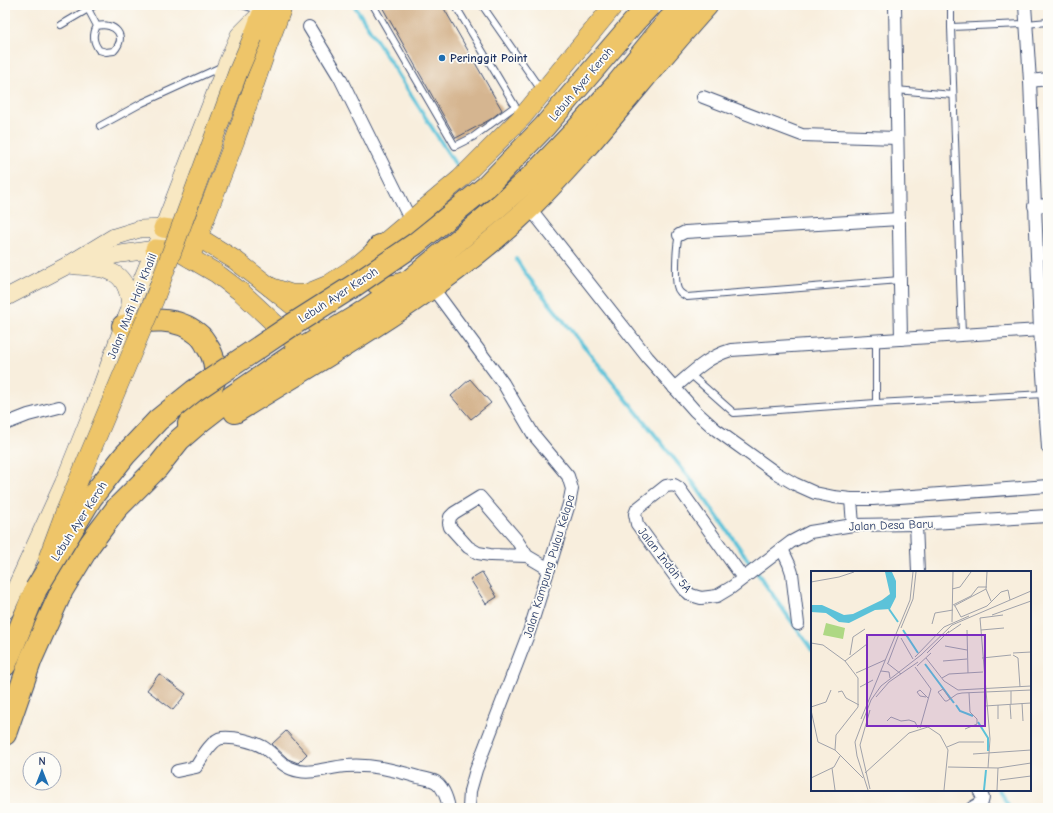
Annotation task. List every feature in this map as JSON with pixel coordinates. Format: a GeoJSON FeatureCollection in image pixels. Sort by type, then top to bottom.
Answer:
{"type":"FeatureCollection","features":[{"type":"Feature","properties":{"kind":"highway","name":"Lebuh Ayer Keroh"},"geometry":{"type":"LineString","coordinates":[[5,665],[36,589],[91,498],[125,455],[158,420],[194,391],[415,244],[487,186],[544,127],[650,5]]}},
{"type":"Feature","properties":{"kind":"highway"},"geometry":{"type":"LineString","coordinates":[[178,440],[233,396],[302,349],[357,316],[408,282],[491,212],[534,174],[578,129],[618,83],[669,20],[685,5]]}},
{"type":"Feature","properties":{"kind":"highway"},"geometry":{"type":"LineString","coordinates":[[157,468],[233,413],[382,321],[467,261],[529,207],[563,173],[707,5]]}},
{"type":"Feature","properties":{"kind":"highway"},"geometry":{"type":"LineString","coordinates":[[380,246],[372,256],[369,265],[375,282],[383,286],[390,287],[408,282]]}},
{"type":"Feature","properties":{"kind":"highway"},"geometry":{"type":"LineString","coordinates":[[5,734],[31,659],[62,590],[90,544],[117,508],[157,468],[178,440],[200,408],[214,381],[215,367],[212,354],[199,334],[177,322],[158,320],[141,321],[126,318]]}},
{"type":"Feature","properties":{"kind":"main road"},"geometry":{"type":"LineString","coordinates":[[190,258],[235,140],[283,5]]}},
{"type":"Feature","properties":{"kind":"main road"},"geometry":{"type":"LineString","coordinates":[[270,287],[291,294],[306,294],[328,285],[357,266],[460,179],[519,112],[543,93],[614,5]]}},
{"type":"Feature","properties":{"kind":"main road"},"geometry":{"type":"LineString","coordinates":[[36,589],[64,515],[154,300],[238,72],[253,37],[257,7]]}},
{"type":"Feature","properties":{"kind":"main road","name":"Jalan Mufti Haji Khalil"},"geometry":{"type":"LineString","coordinates":[[5,611],[63,484],[95,404],[126,318],[155,249],[226,65],[239,35],[257,7]]}},
{"type":"Feature","properties":{"kind":"main road"},"geometry":{"type":"LineString","coordinates":[[5,298],[68,265],[114,237],[140,229],[163,228],[185,231],[198,237],[235,260],[327,333]]}},
{"type":"Feature","properties":{"kind":"main road"},"geometry":{"type":"LineString","coordinates":[[68,265],[121,254],[155,249],[178,251],[216,273],[241,292],[302,349]]}},
{"type":"Feature","properties":{"kind":"main road"},"geometry":{"type":"LineString","coordinates":[[68,265],[99,268],[112,272],[122,278],[127,286],[130,297],[126,318]]}},
{"type":"Feature","properties":{"kind":"street"},"geometry":{"type":"LineString","coordinates":[[895,5],[901,339]]}},
{"type":"Feature","properties":{"kind":"street"},"geometry":{"type":"LineString","coordinates":[[1025,5],[1030,81],[1040,330],[1048,448]]}},
{"type":"Feature","properties":{"kind":"street"},"geometry":{"type":"LineString","coordinates":[[309,27],[340,78],[411,221]]}},
{"type":"Feature","properties":{"kind":"street"},"geometry":{"type":"LineString","coordinates":[[1030,81],[1048,79]]}},
{"type":"Feature","properties":{"kind":"street"},"geometry":{"type":"LineString","coordinates":[[703,97],[802,135],[897,138]]}},
{"type":"Feature","properties":{"kind":"street"},"geometry":{"type":"LineString","coordinates":[[1034,206],[1048,204]]}},
{"type":"Feature","properties":{"kind":"street"},"geometry":{"type":"LineString","coordinates":[[529,207],[674,388],[695,411],[715,429],[776,473],[795,484],[815,493],[851,499],[888,498],[1048,486]]}},
{"type":"Feature","properties":{"kind":"street"},"geometry":{"type":"LineString","coordinates":[[679,235],[685,232],[899,219]]}},
{"type":"Feature","properties":{"kind":"street","name":"Jalan Kampung Pulau Kelapa"},"geometry":{"type":"LineString","coordinates":[[432,287],[503,383],[533,434],[568,476],[572,489],[569,504],[529,632],[476,770],[470,791],[469,808]]}},
{"type":"Feature","properties":{"kind":"street"},"geometry":{"type":"LineString","coordinates":[[674,388],[707,360],[719,353],[731,350],[1040,330]]}},
{"type":"Feature","properties":{"kind":"street"},"geometry":{"type":"LineString","coordinates":[[5,424],[28,415],[59,407]]}},
{"type":"Feature","properties":{"kind":"street","name":"Jalan Indah 5A"},"geometry":{"type":"LineString","coordinates":[[666,486],[674,486],[679,488],[745,576],[717,596],[701,598],[691,595],[685,590],[637,524],[635,514],[637,509],[666,486]]}},
{"type":"Feature","properties":{"kind":"street"},"geometry":{"type":"LineString","coordinates":[[527,556],[490,555],[478,552],[468,547],[450,527],[450,518],[454,513],[480,497],[516,539],[527,556],[549,570]]}},
{"type":"Feature","properties":{"kind":"street"},"geometry":{"type":"LineString","coordinates":[[851,499],[853,525]]}},
{"type":"Feature","properties":{"kind":"street","name":"Jalan Desa Baru"},"geometry":{"type":"LineString","coordinates":[[745,576],[782,549],[810,532],[853,525],[916,524],[1048,516]]}},
{"type":"Feature","properties":{"kind":"street"},"geometry":{"type":"LineString","coordinates":[[916,524],[918,571]]}},
{"type":"Feature","properties":{"kind":"street"},"geometry":{"type":"LineString","coordinates":[[782,549],[790,564],[792,573],[798,624]]}},
{"type":"Feature","properties":{"kind":"street"},"geometry":{"type":"LineString","coordinates":[[177,771],[196,767],[212,744],[220,738],[234,739],[248,741],[263,747],[282,764],[292,769],[304,772],[346,766],[378,766],[435,781],[445,793],[449,808]]}},
{"type":"Feature","properties":{"kind":"street"},"geometry":{"type":"LineString","coordinates":[[972,808],[982,802],[983,798],[980,791]]}},
{"type":"Feature","properties":{"kind":"lane"},"geometry":{"type":"LineString","coordinates":[[61,25],[95,5]]}},
{"type":"Feature","properties":{"kind":"lane"},"geometry":{"type":"LineString","coordinates":[[242,5],[257,7]]}},
{"type":"Feature","properties":{"kind":"lane"},"geometry":{"type":"LineString","coordinates":[[373,5],[455,146],[519,112],[455,5]]}},
{"type":"Feature","properties":{"kind":"lane"},"geometry":{"type":"LineString","coordinates":[[482,5],[543,93]]}},
{"type":"Feature","properties":{"kind":"lane"},"geometry":{"type":"LineString","coordinates":[[951,5],[962,335]]}},
{"type":"Feature","properties":{"kind":"lane"},"geometry":{"type":"LineString","coordinates":[[88,9],[97,26]]}},
{"type":"Feature","properties":{"kind":"lane"},"geometry":{"type":"LineString","coordinates":[[951,27],[1048,22]]}},
{"type":"Feature","properties":{"kind":"lane"},"geometry":{"type":"LineString","coordinates":[[104,24],[111,25],[117,30],[120,38],[119,46],[114,51],[106,52],[99,50],[94,42],[94,32],[97,26],[104,24]]}},
{"type":"Feature","properties":{"kind":"lane"},"geometry":{"type":"LineString","coordinates":[[100,126],[142,103],[226,65]]}},
{"type":"Feature","properties":{"kind":"lane"},"geometry":{"type":"LineString","coordinates":[[896,90],[954,95]]}},
{"type":"Feature","properties":{"kind":"lane"},"geometry":{"type":"LineString","coordinates":[[679,235],[676,243],[677,287],[680,294],[687,297],[900,280]]}},
{"type":"Feature","properties":{"kind":"lane"},"geometry":{"type":"LineString","coordinates":[[876,340],[876,403]]}},
{"type":"Feature","properties":{"kind":"lane"},"geometry":{"type":"LineString","coordinates":[[690,374],[734,413],[876,403],[1045,394]]}},
{"type":"Feature","properties":{"kind":"building","name":"Peringgit Point"},"geometry":{"type":"Polygon","coordinates":[[[381,5],[442,5],[502,110],[491,119],[456,138],[381,5]]]}},
{"type":"Feature","properties":{"kind":"building"},"geometry":{"type":"Polygon","coordinates":[[[470,379],[491,403],[471,419],[451,396],[470,379]]]}},
{"type":"Feature","properties":{"kind":"building"},"geometry":{"type":"Polygon","coordinates":[[[482,572],[497,597],[486,604],[470,579],[482,572]]]}},
{"type":"Feature","properties":{"kind":"building"},"geometry":{"type":"Polygon","coordinates":[[[159,674],[186,694],[173,710],[147,690],[159,674]]]}},
{"type":"Feature","properties":{"kind":"building"},"geometry":{"type":"Polygon","coordinates":[[[286,731],[307,754],[298,763],[288,759],[272,744],[286,731]]]}},
{"type":"Feature","properties":{"kind":"waterway"},"geometry":{"type":"LineString","coordinates":[[354,5],[457,167]]}},
{"type":"Feature","properties":{"kind":"waterway"},"geometry":{"type":"LineString","coordinates":[[516,259],[525,273],[692,481],[811,649]]}},
{"type":"Feature","properties":{"kind":"waterway"},"geometry":{"type":"LineString","coordinates":[[1000,791],[1010,808]]}},
{"type":"Feature","properties":{"kind":"place","name":"Peringgit Point"},"geometry":{"type":"Point","coordinates":[442,58]}}]}
